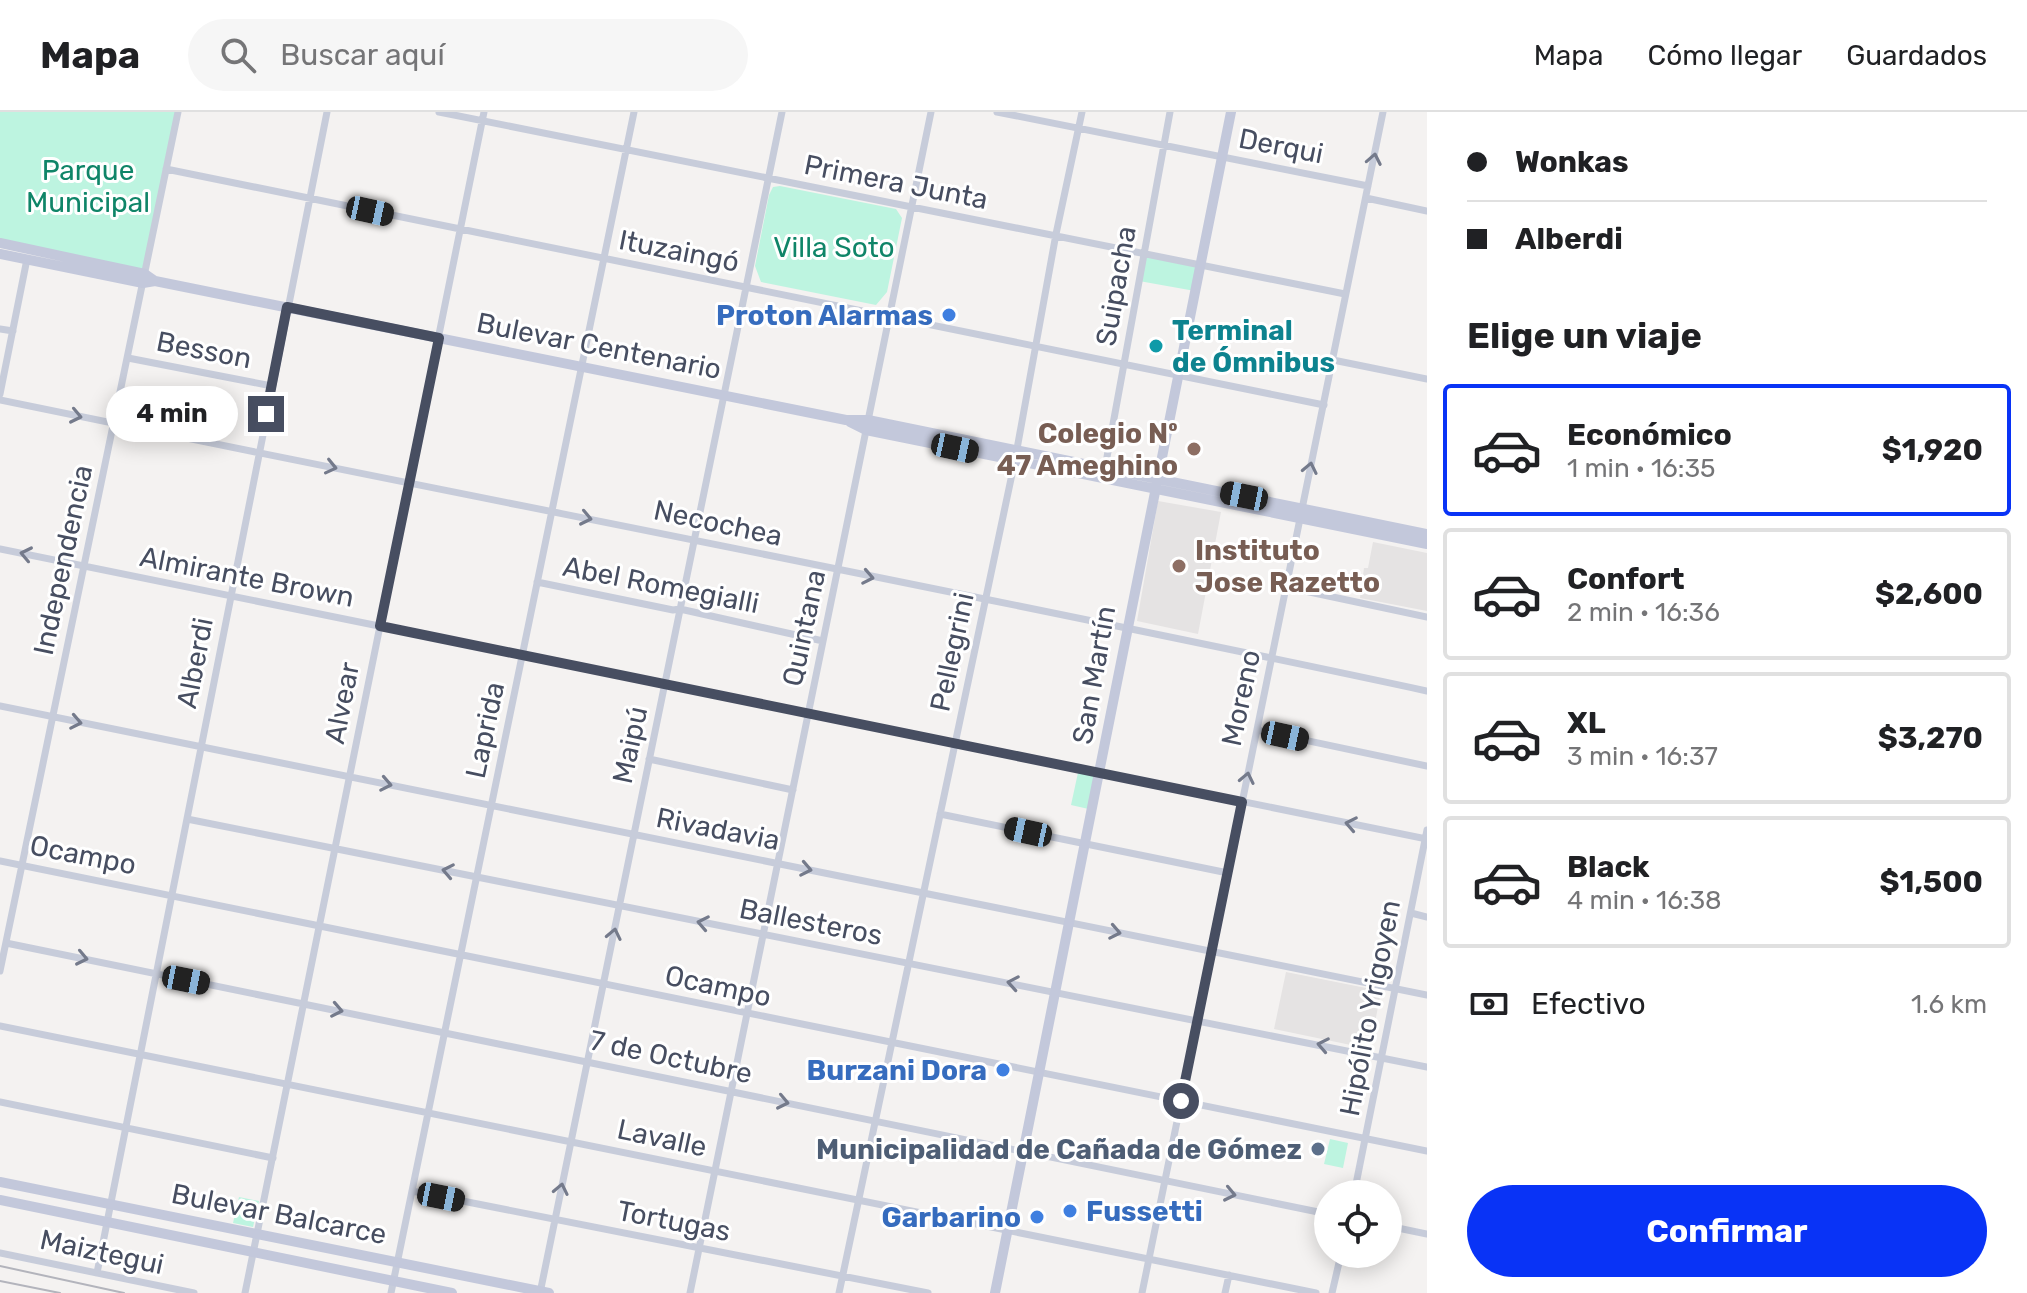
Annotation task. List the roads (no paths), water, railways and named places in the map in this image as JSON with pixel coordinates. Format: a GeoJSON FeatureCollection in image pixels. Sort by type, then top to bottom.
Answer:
{"type":"FeatureCollection","features":[{"type":"Feature","properties":{"kind":"main road","name":"San Martín"},"geometry":{"type":"LineString","coordinates":[[995,1293],[1231,112]]}},
{"type":"Feature","properties":{"kind":"main road","name":"Bulevar Centenario"},"geometry":{"type":"LineString","coordinates":[[0,243],[155,281],[1301,513],[1427,534]]}},
{"type":"Feature","properties":{"kind":"main road","name":"Bulevar Centenario"},"geometry":{"type":"LineString","coordinates":[[0,254],[144,278]]}},
{"type":"Feature","properties":{"kind":"main road","name":"Bulevar Centenario"},"geometry":{"type":"LineString","coordinates":[[1016,455],[1105,468],[1156,484]]}},
{"type":"Feature","properties":{"kind":"main road","name":"Bulevar Centenario"},"geometry":{"type":"LineString","coordinates":[[1301,513],[1427,544]]}},
{"type":"Feature","properties":{"kind":"main road","name":"Bulevar Balcarce"},"geometry":{"type":"LineString","coordinates":[[0,1182],[543,1292]]}},
{"type":"Feature","properties":{"kind":"main road","name":"Bulevar Balcarce"},"geometry":{"type":"LineString","coordinates":[[0,1200],[452,1293]]}},
{"type":"Feature","properties":{"kind":"street","name":"Independencia"},"geometry":{"type":"LineString","coordinates":[[0,971],[178,112]]}},
{"type":"Feature","properties":{"kind":"street","name":"Alberdi"},"geometry":{"type":"LineString","coordinates":[[97,1273],[327,112]]}},
{"type":"Feature","properties":{"kind":"street","name":"Primera Junta"},"geometry":{"type":"LineString","coordinates":[[439,112],[483,116],[768,179],[1345,294]]}},
{"type":"Feature","properties":{"kind":"street","name":"Laprida"},"geometry":{"type":"LineString","coordinates":[[391,1293],[634,112]]}},
{"type":"Feature","properties":{"kind":"street","name":"Maipú"},"geometry":{"type":"LineString","coordinates":[[543,1292],[587,1062],[782,112]]}},
{"type":"Feature","properties":{"kind":"street","name":"Quintana"},"geometry":{"type":"LineString","coordinates":[[690,1293],[931,112]]}},
{"type":"Feature","properties":{"kind":"street","name":"Derqui"},"geometry":{"type":"LineString","coordinates":[[997,112],[1368,186]]}},
{"type":"Feature","properties":{"kind":"street","name":"Pellegrini"},"geometry":{"type":"LineString","coordinates":[[839,1293],[1016,455],[1056,234],[1082,112]]}},
{"type":"Feature","properties":{"kind":"street","name":"Suipacha"},"geometry":{"type":"LineString","coordinates":[[1105,468],[1170,112]]}},
{"type":"Feature","properties":{"kind":"street","name":"Moreno"},"geometry":{"type":"LineString","coordinates":[[1142,1293],[1383,112]]}},
{"type":"Feature","properties":{"kind":"street","name":"Alvear"},"geometry":{"type":"LineString","coordinates":[[245,1293],[483,116]]}},
{"type":"Feature","properties":{"kind":"street","name":"Ituzaingó"},"geometry":{"type":"LineString","coordinates":[[166,169],[1324,405]]}},
{"type":"Feature","properties":{"kind":"street"},"geometry":{"type":"LineString","coordinates":[[1366,198],[1427,211]]}},
{"type":"Feature","properties":{"kind":"street"},"geometry":{"type":"LineString","coordinates":[[0,397],[27,259]]}},
{"type":"Feature","properties":{"kind":"street"},"geometry":{"type":"LineString","coordinates":[[0,329],[13,331]]}},
{"type":"Feature","properties":{"kind":"street","name":"Besson"},"geometry":{"type":"LineString","coordinates":[[128,358],[272,386]]}},
{"type":"Feature","properties":{"kind":"street"},"geometry":{"type":"LineString","coordinates":[[1333,360],[1427,379]]}},
{"type":"Feature","properties":{"kind":"street","name":"Necochea"},"geometry":{"type":"LineString","coordinates":[[0,397],[409,485],[552,510],[1427,691]]}},
{"type":"Feature","properties":{"kind":"street","name":"Almirante Brown"},"geometry":{"type":"LineString","coordinates":[[0,549],[1242,802],[1426,836]]}},
{"type":"Feature","properties":{"kind":"street","name":"Abel Romegialli"},"geometry":{"type":"LineString","coordinates":[[537,582],[680,609],[823,641]]}},
{"type":"Feature","properties":{"kind":"street"},"geometry":{"type":"LineString","coordinates":[[1286,587],[1427,617]]}},
{"type":"Feature","properties":{"kind":"street","name":"Rivadavia"},"geometry":{"type":"LineString","coordinates":[[0,706],[1427,995]]}},
{"type":"Feature","properties":{"kind":"street"},"geometry":{"type":"LineString","coordinates":[[1257,730],[1427,766]]}},
{"type":"Feature","properties":{"kind":"street"},"geometry":{"type":"LineString","coordinates":[[649,759],[793,790]]}},
{"type":"Feature","properties":{"kind":"street"},"geometry":{"type":"LineString","coordinates":[[940,814],[1228,873]]}},
{"type":"Feature","properties":{"kind":"street","name":"Ballesteros"},"geometry":{"type":"LineString","coordinates":[[187,819],[1427,1067]]}},
{"type":"Feature","properties":{"kind":"street","name":"Hipólito Yrigoyen"},"geometry":{"type":"LineString","coordinates":[[1357,1180],[1426,836]]}},
{"type":"Feature","properties":{"kind":"street","name":"Ocampo"},"geometry":{"type":"LineString","coordinates":[[0,861],[1427,1151]]}},
{"type":"Feature","properties":{"kind":"street"},"geometry":{"type":"LineString","coordinates":[[1411,913],[1427,917]]}},
{"type":"Feature","properties":{"kind":"street","name":"7 de Octubre"},"geometry":{"type":"LineString","coordinates":[[6,943],[1314,1211]]}},
{"type":"Feature","properties":{"kind":"street","name":"Lavalle"},"geometry":{"type":"LineString","coordinates":[[0,1026],[1316,1293]]}},
{"type":"Feature","properties":{"kind":"street"},"geometry":{"type":"LineString","coordinates":[[0,1102],[273,1158]]}},
{"type":"Feature","properties":{"kind":"street","name":"Tortugas"},"geometry":{"type":"LineString","coordinates":[[412,1191],[928,1293]]}},
{"type":"Feature","properties":{"kind":"street"},"geometry":{"type":"LineString","coordinates":[[1402,1229],[1427,1234]]}},
{"type":"Feature","properties":{"kind":"street","name":"Maiztegui"},"geometry":{"type":"LineString","coordinates":[[0,1253],[194,1293]]}},
{"type":"Feature","properties":{"kind":"street"},"geometry":{"type":"LineString","coordinates":[[1332,1293],[1338,1268]]}},
{"type":"Feature","properties":{"kind":"street"},"geometry":{"type":"LineString","coordinates":[[1225,1293],[1229,1275]]}},
{"type":"Feature","properties":{"kind":"railway"},"geometry":{"type":"LineString","coordinates":[[0,1266],[124,1293]]}},
{"type":"Feature","properties":{"kind":"railway"},"geometry":{"type":"LineString","coordinates":[[0,1281],[60,1293]]}},
{"type":"Feature","properties":{"kind":"place","name":"Proton Alarmas"},"geometry":{"type":"Point","coordinates":[949,315]}},
{"type":"Feature","properties":{"kind":"place","name":"Terminal de Ómnibus"},"geometry":{"type":"Point","coordinates":[1156,346]}},
{"type":"Feature","properties":{"kind":"place","name":"Colegio Nº 47 Ameghino"},"geometry":{"type":"Point","coordinates":[1194,449]}},
{"type":"Feature","properties":{"kind":"place","name":"Instituto Jose Razetto"},"geometry":{"type":"Point","coordinates":[1179,566]}},
{"type":"Feature","properties":{"kind":"place","name":"Burzani Dora"},"geometry":{"type":"Point","coordinates":[1003,1070]}},
{"type":"Feature","properties":{"kind":"place","name":"Municipalidad de Cañada de Gómez"},"geometry":{"type":"Point","coordinates":[1318,1149]}},
{"type":"Feature","properties":{"kind":"place","name":"Fussetti"},"geometry":{"type":"Point","coordinates":[1070,1211]}},
{"type":"Feature","properties":{"kind":"place","name":"Garbarino"},"geometry":{"type":"Point","coordinates":[1037,1217]}},
{"type":"Feature","properties":{"kind":"park label","name":"Parque Municipal"},"geometry":{"type":"Point","coordinates":[88,186]}},
{"type":"Feature","properties":{"kind":"park label","name":"Villa Soto"},"geometry":{"type":"Point","coordinates":[834,247]}}]}
